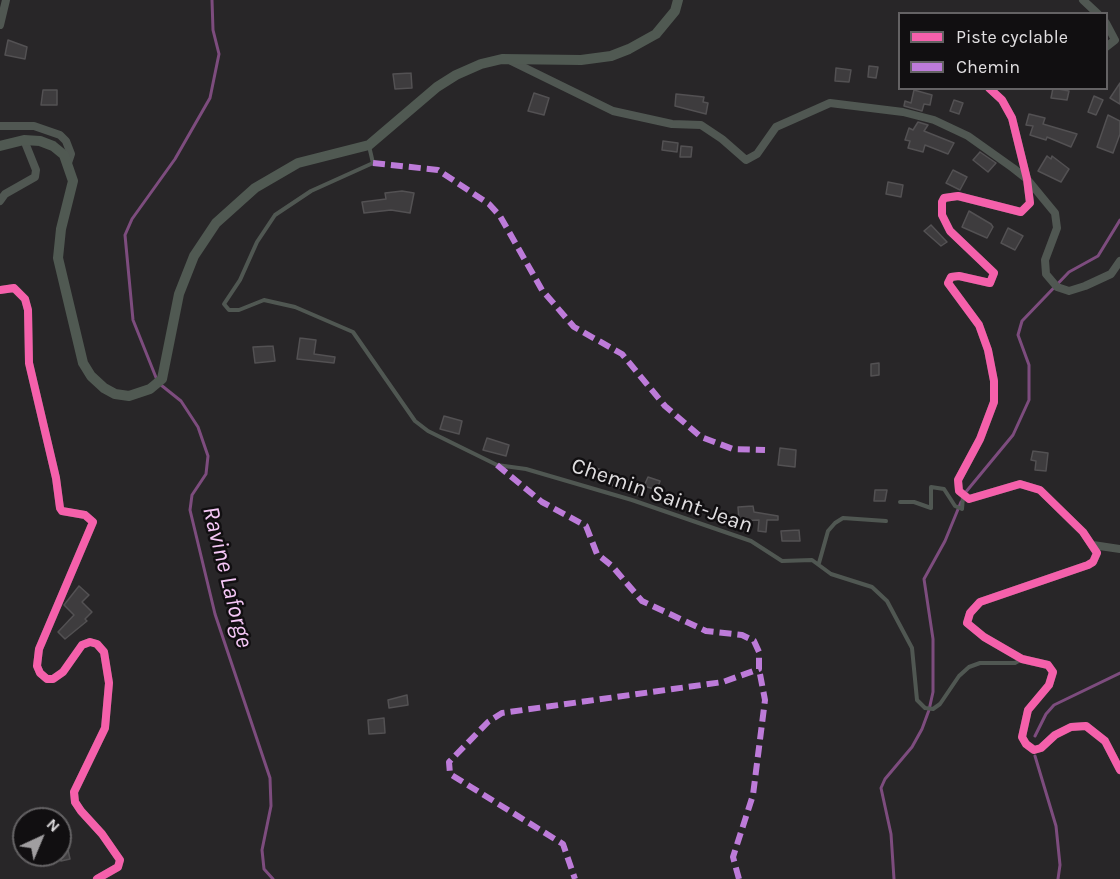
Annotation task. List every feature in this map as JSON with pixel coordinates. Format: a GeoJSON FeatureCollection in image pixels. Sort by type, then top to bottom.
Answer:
{"type":"FeatureCollection","features":[{"type":"Feature","properties":{"kind":"main road"},"geometry":{"type":"LineString","coordinates":[[0,146],[24,140],[53,146],[68,163],[74,181],[61,229],[58,258],[83,363],[91,376],[104,388],[115,394],[129,396],[150,389],[162,379],[179,294],[194,256],[216,223],[255,188],[284,169],[312,159],[369,145],[456,75],[481,64],[507,59],[581,60],[611,56],[656,34],[675,11],[678,0]]}},
{"type":"Feature","properties":{"kind":"street"},"geometry":{"type":"LineString","coordinates":[[0,25],[6,0]]}},
{"type":"Feature","properties":{"kind":"street"},"geometry":{"type":"LineString","coordinates":[[1083,0],[1096,12]]}},
{"type":"Feature","properties":{"kind":"street"},"geometry":{"type":"LineString","coordinates":[[1108,25],[1114,40],[1108,46]]}},
{"type":"Feature","properties":{"kind":"street"},"geometry":{"type":"LineString","coordinates":[[507,59],[613,111],[672,124],[701,125],[722,139],[746,160],[757,154],[776,127],[830,103],[903,112],[934,120],[968,136],[1027,179],[1055,213],[1057,228],[1045,260],[1046,274],[1057,287],[1069,291],[1085,286],[1111,274],[1120,261]]}},
{"type":"Feature","properties":{"kind":"street"},"geometry":{"type":"LineString","coordinates":[[991,90],[1002,100],[1012,118],[1027,179],[1030,203],[1021,212],[958,196],[944,198],[942,202],[942,215],[950,231],[994,273],[990,283],[958,276],[951,277],[948,283],[979,325],[988,350],[993,381],[994,402],[958,480],[959,491],[969,499],[1007,486],[1027,485],[1049,498],[1093,545],[1097,553],[1093,562],[980,602],[970,613],[967,623],[1022,659],[1048,665],[1053,672],[1049,685],[1028,710],[1022,737],[1026,744],[1034,750],[1063,731],[1086,726],[1105,741],[1120,770]]}},
{"type":"Feature","properties":{"kind":"street"},"geometry":{"type":"LineString","coordinates":[[0,126],[34,126],[60,135],[66,141],[71,154],[68,163]]}},
{"type":"Feature","properties":{"kind":"street"},"geometry":{"type":"LineString","coordinates":[[0,201],[5,194],[35,177],[36,170],[24,140]]}},
{"type":"Feature","properties":{"kind":"street"},"geometry":{"type":"LineString","coordinates":[[0,291],[14,288],[25,299],[28,309],[29,363],[56,478],[60,508],[62,512],[85,516],[93,522],[39,649],[37,666],[40,673],[47,679],[53,679],[63,672],[82,645],[90,642],[97,644],[104,652],[109,683],[105,728],[74,792],[75,802],[81,811],[102,834],[120,860],[118,867],[97,879]]}},
{"type":"Feature","properties":{"kind":"street"},"geometry":{"type":"LineString","coordinates":[[1093,545],[1120,549]]}},
{"type":"Feature","properties":{"kind":"lane","name":"Chemin Saint-Jean"},"geometry":{"type":"LineString","coordinates":[[369,145],[373,163],[311,191],[275,215],[257,242],[240,280],[224,304],[229,310],[238,310],[264,300],[295,307],[353,332],[416,421],[428,430],[497,465],[526,469],[632,500],[751,541],[782,561],[812,560],[831,574],[872,587],[886,601],[912,648],[917,700],[925,708],[933,709],[940,704],[959,676],[969,667],[980,663],[1015,663],[1022,659]]}},
{"type":"Feature","properties":{"kind":"lane"},"geometry":{"type":"LineString","coordinates":[[900,502],[914,502],[931,508],[931,487],[944,489],[955,506],[962,509],[963,496]]}},
{"type":"Feature","properties":{"kind":"lane"},"geometry":{"type":"LineString","coordinates":[[819,563],[828,531],[835,523],[843,518],[886,521]]}},
{"type":"Feature","properties":{"kind":"building"},"geometry":{"type":"Polygon","coordinates":[[[8,40],[27,47],[25,59],[5,55],[8,40]]]}},
{"type":"Feature","properties":{"kind":"building"},"geometry":{"type":"Polygon","coordinates":[[[869,66],[878,67],[876,78],[868,77],[869,66]]]}},
{"type":"Feature","properties":{"kind":"building"},"geometry":{"type":"Polygon","coordinates":[[[836,68],[851,70],[849,82],[835,81],[836,68]]]}},
{"type":"Feature","properties":{"kind":"building"},"geometry":{"type":"Polygon","coordinates":[[[411,73],[412,88],[395,89],[393,74],[411,73]]]}},
{"type":"Feature","properties":{"kind":"building"},"geometry":{"type":"Polygon","coordinates":[[[1120,83],[1120,104],[1110,98],[1120,83]]]}},
{"type":"Feature","properties":{"kind":"building"},"geometry":{"type":"Polygon","coordinates":[[[43,90],[57,90],[57,105],[41,105],[43,90]]]}},
{"type":"Feature","properties":{"kind":"building"},"geometry":{"type":"Polygon","coordinates":[[[914,90],[932,95],[930,105],[924,104],[922,111],[904,106],[905,101],[911,103],[914,90]]]}},
{"type":"Feature","properties":{"kind":"building"},"geometry":{"type":"Polygon","coordinates":[[[1053,90],[1069,91],[1067,100],[1051,98],[1053,90]]]}},
{"type":"Feature","properties":{"kind":"building"},"geometry":{"type":"Polygon","coordinates":[[[534,93],[549,98],[544,115],[528,111],[534,93]]]}},
{"type":"Feature","properties":{"kind":"building"},"geometry":{"type":"Polygon","coordinates":[[[676,94],[704,97],[703,102],[708,103],[706,114],[675,106],[676,94]]]}},
{"type":"Feature","properties":{"kind":"building"},"geometry":{"type":"Polygon","coordinates":[[[1094,96],[1103,100],[1096,115],[1088,112],[1094,96]]]}},
{"type":"Feature","properties":{"kind":"building"},"geometry":{"type":"Polygon","coordinates":[[[954,100],[963,103],[959,114],[950,111],[954,100]]]}},
{"type":"Feature","properties":{"kind":"building"},"geometry":{"type":"Polygon","coordinates":[[[1029,114],[1045,118],[1043,124],[1077,134],[1071,147],[1047,137],[1046,140],[1030,135],[1033,126],[1026,125],[1029,114]]]}},
{"type":"Feature","properties":{"kind":"building"},"geometry":{"type":"Polygon","coordinates":[[[1108,115],[1120,121],[1120,134],[1113,153],[1097,147],[1108,115]]]}},
{"type":"Feature","properties":{"kind":"building"},"geometry":{"type":"Polygon","coordinates":[[[918,122],[928,125],[924,131],[954,143],[948,154],[925,145],[923,152],[908,148],[910,141],[905,140],[909,128],[913,130],[918,122]]]}},
{"type":"Feature","properties":{"kind":"building"},"geometry":{"type":"Polygon","coordinates":[[[663,141],[678,143],[677,152],[662,150],[663,141]]]}},
{"type":"Feature","properties":{"kind":"building"},"geometry":{"type":"Polygon","coordinates":[[[681,146],[692,147],[691,157],[680,157],[681,146]]]}},
{"type":"Feature","properties":{"kind":"building"},"geometry":{"type":"Polygon","coordinates":[[[980,152],[996,163],[988,172],[973,160],[980,152]]]}},
{"type":"Feature","properties":{"kind":"building"},"geometry":{"type":"Polygon","coordinates":[[[1047,156],[1051,159],[1052,156],[1069,169],[1061,182],[1038,171],[1047,156]]]}},
{"type":"Feature","properties":{"kind":"building"},"geometry":{"type":"Polygon","coordinates":[[[953,170],[967,177],[960,190],[946,183],[953,170]]]}},
{"type":"Feature","properties":{"kind":"building"},"geometry":{"type":"Polygon","coordinates":[[[888,182],[903,185],[901,197],[886,194],[888,182]]]}},
{"type":"Feature","properties":{"kind":"building"},"geometry":{"type":"Polygon","coordinates":[[[402,191],[414,193],[410,213],[391,210],[364,213],[362,202],[386,199],[385,193],[402,191]]]}},
{"type":"Feature","properties":{"kind":"building"},"geometry":{"type":"Polygon","coordinates":[[[969,211],[993,227],[987,238],[962,227],[969,211]]]}},
{"type":"Feature","properties":{"kind":"building"},"geometry":{"type":"Polygon","coordinates":[[[931,225],[947,242],[941,246],[924,231],[931,225]]]}},
{"type":"Feature","properties":{"kind":"building"},"geometry":{"type":"Polygon","coordinates":[[[1008,228],[1023,236],[1015,250],[1001,243],[1008,228]]]}},
{"type":"Feature","properties":{"kind":"building"},"geometry":{"type":"Polygon","coordinates":[[[300,338],[316,340],[314,354],[335,357],[334,363],[297,359],[300,338]]]}},
{"type":"Feature","properties":{"kind":"building"},"geometry":{"type":"Polygon","coordinates":[[[273,346],[275,361],[255,363],[253,347],[273,346]]]}},
{"type":"Feature","properties":{"kind":"building"},"geometry":{"type":"Polygon","coordinates":[[[879,363],[879,375],[871,376],[871,364],[879,363]]]}},
{"type":"Feature","properties":{"kind":"building"},"geometry":{"type":"Polygon","coordinates":[[[444,416],[462,421],[459,434],[440,429],[444,416]]]}},
{"type":"Feature","properties":{"kind":"building"},"geometry":{"type":"Polygon","coordinates":[[[487,438],[509,445],[506,456],[483,450],[487,438]]]}},
{"type":"Feature","properties":{"kind":"building"},"geometry":{"type":"Polygon","coordinates":[[[780,448],[796,450],[795,467],[778,465],[780,448]]]}},
{"type":"Feature","properties":{"kind":"building"},"geometry":{"type":"Polygon","coordinates":[[[1033,451],[1048,453],[1046,471],[1035,470],[1036,461],[1031,460],[1033,451]]]}},
{"type":"Feature","properties":{"kind":"building"},"geometry":{"type":"Polygon","coordinates":[[[596,468],[644,486],[641,496],[592,478],[596,468]]]}},
{"type":"Feature","properties":{"kind":"building"},"geometry":{"type":"Polygon","coordinates":[[[648,477],[660,481],[657,490],[644,486],[648,477]]]}},
{"type":"Feature","properties":{"kind":"building"},"geometry":{"type":"Polygon","coordinates":[[[875,490],[887,490],[885,501],[874,501],[875,490]]]}},
{"type":"Feature","properties":{"kind":"building"},"geometry":{"type":"Polygon","coordinates":[[[753,506],[754,512],[778,516],[778,520],[767,520],[766,532],[758,531],[759,520],[739,521],[738,507],[753,506]]]}},
{"type":"Feature","properties":{"kind":"building"},"geometry":{"type":"Polygon","coordinates":[[[799,530],[800,541],[782,541],[781,531],[799,530]]]}},
{"type":"Feature","properties":{"kind":"building"},"geometry":{"type":"Polygon","coordinates":[[[79,586],[89,595],[82,602],[92,612],[85,619],[87,621],[65,639],[58,632],[74,615],[64,605],[79,586]]]}},
{"type":"Feature","properties":{"kind":"building"},"geometry":{"type":"Polygon","coordinates":[[[407,695],[408,705],[389,708],[388,700],[407,695]]]}},
{"type":"Feature","properties":{"kind":"building"},"geometry":{"type":"Polygon","coordinates":[[[384,718],[385,733],[369,734],[368,720],[384,718]]]}},
{"type":"Feature","properties":{"kind":"waterway","name":"Ravine Laforge"},"geometry":{"type":"LineString","coordinates":[[157,380],[133,320],[125,235],[132,219],[175,159],[210,98],[219,54],[213,30],[212,0]]}},
{"type":"Feature","properties":{"kind":"waterway"},"geometry":{"type":"LineString","coordinates":[[965,493],[1013,435],[1029,400],[1029,365],[1018,335],[1022,321],[1069,272],[1098,256],[1120,220]]}},
{"type":"Feature","properties":{"kind":"waterway","name":"Ravine Laforge"},"geometry":{"type":"LineString","coordinates":[[161,385],[181,401],[198,427],[208,456],[206,474],[192,495],[190,510],[215,614],[270,778],[271,806],[262,850],[264,869],[273,879]]}},
{"type":"Feature","properties":{"kind":"waterway"},"geometry":{"type":"LineString","coordinates":[[894,879],[891,834],[881,788],[885,779],[912,747],[929,710],[933,692],[933,639],[924,579],[945,541],[961,502]]}},
{"type":"Feature","properties":{"kind":"waterway"},"geometry":{"type":"LineString","coordinates":[[1035,736],[1046,714],[1054,705],[1120,673]]}},
{"type":"Feature","properties":{"kind":"waterway"},"geometry":{"type":"LineString","coordinates":[[1035,756],[1056,826],[1060,865],[1058,879]]}},
{"type":"Feature","properties":{"kind":"marked path"},"geometry":{"type":"LineString","coordinates":[[373,163],[438,170],[489,204],[500,216],[542,290],[574,327],[622,354],[665,406],[701,437],[733,449],[765,450]]}},
{"type":"Feature","properties":{"kind":"marked path"},"geometry":{"type":"LineString","coordinates":[[497,465],[542,502],[586,526],[597,554],[612,566],[642,601],[706,631],[742,635],[754,641],[759,652],[759,669],[723,682],[502,713],[488,722],[449,762],[450,774],[563,844],[575,879]]}},
{"type":"Feature","properties":{"kind":"marked path"},"geometry":{"type":"LineString","coordinates":[[739,879],[733,857],[753,795],[765,700],[759,669]]}},
{"type":"Feature","properties":{"kind":"cycle path"},"geometry":{"type":"LineString","coordinates":[[991,90],[1002,100],[1012,118],[1027,179],[1030,203],[1021,212],[958,196],[944,198],[942,202],[942,215],[950,231],[994,273],[990,283],[959,276],[951,277],[948,283],[979,325],[988,350],[994,381],[994,402],[980,439],[958,480],[959,491],[969,499],[1020,484],[1040,490],[1083,532],[1097,553],[1093,562],[1088,565],[980,602],[970,613],[967,623],[984,637],[1022,659],[1048,665],[1053,672],[1049,685],[1028,710],[1022,737],[1026,744],[1034,750],[1041,748],[1055,735],[1071,727],[1086,726],[1105,741],[1120,770]]}},
{"type":"Feature","properties":{"kind":"cycle path"},"geometry":{"type":"LineString","coordinates":[[0,290],[14,288],[25,299],[28,310],[29,363],[56,478],[60,508],[62,511],[85,515],[93,522],[39,649],[37,666],[40,673],[47,679],[53,679],[63,672],[82,645],[90,642],[97,644],[104,652],[109,683],[105,728],[74,792],[75,802],[81,811],[102,834],[120,860],[118,867],[97,879]]}}]}
